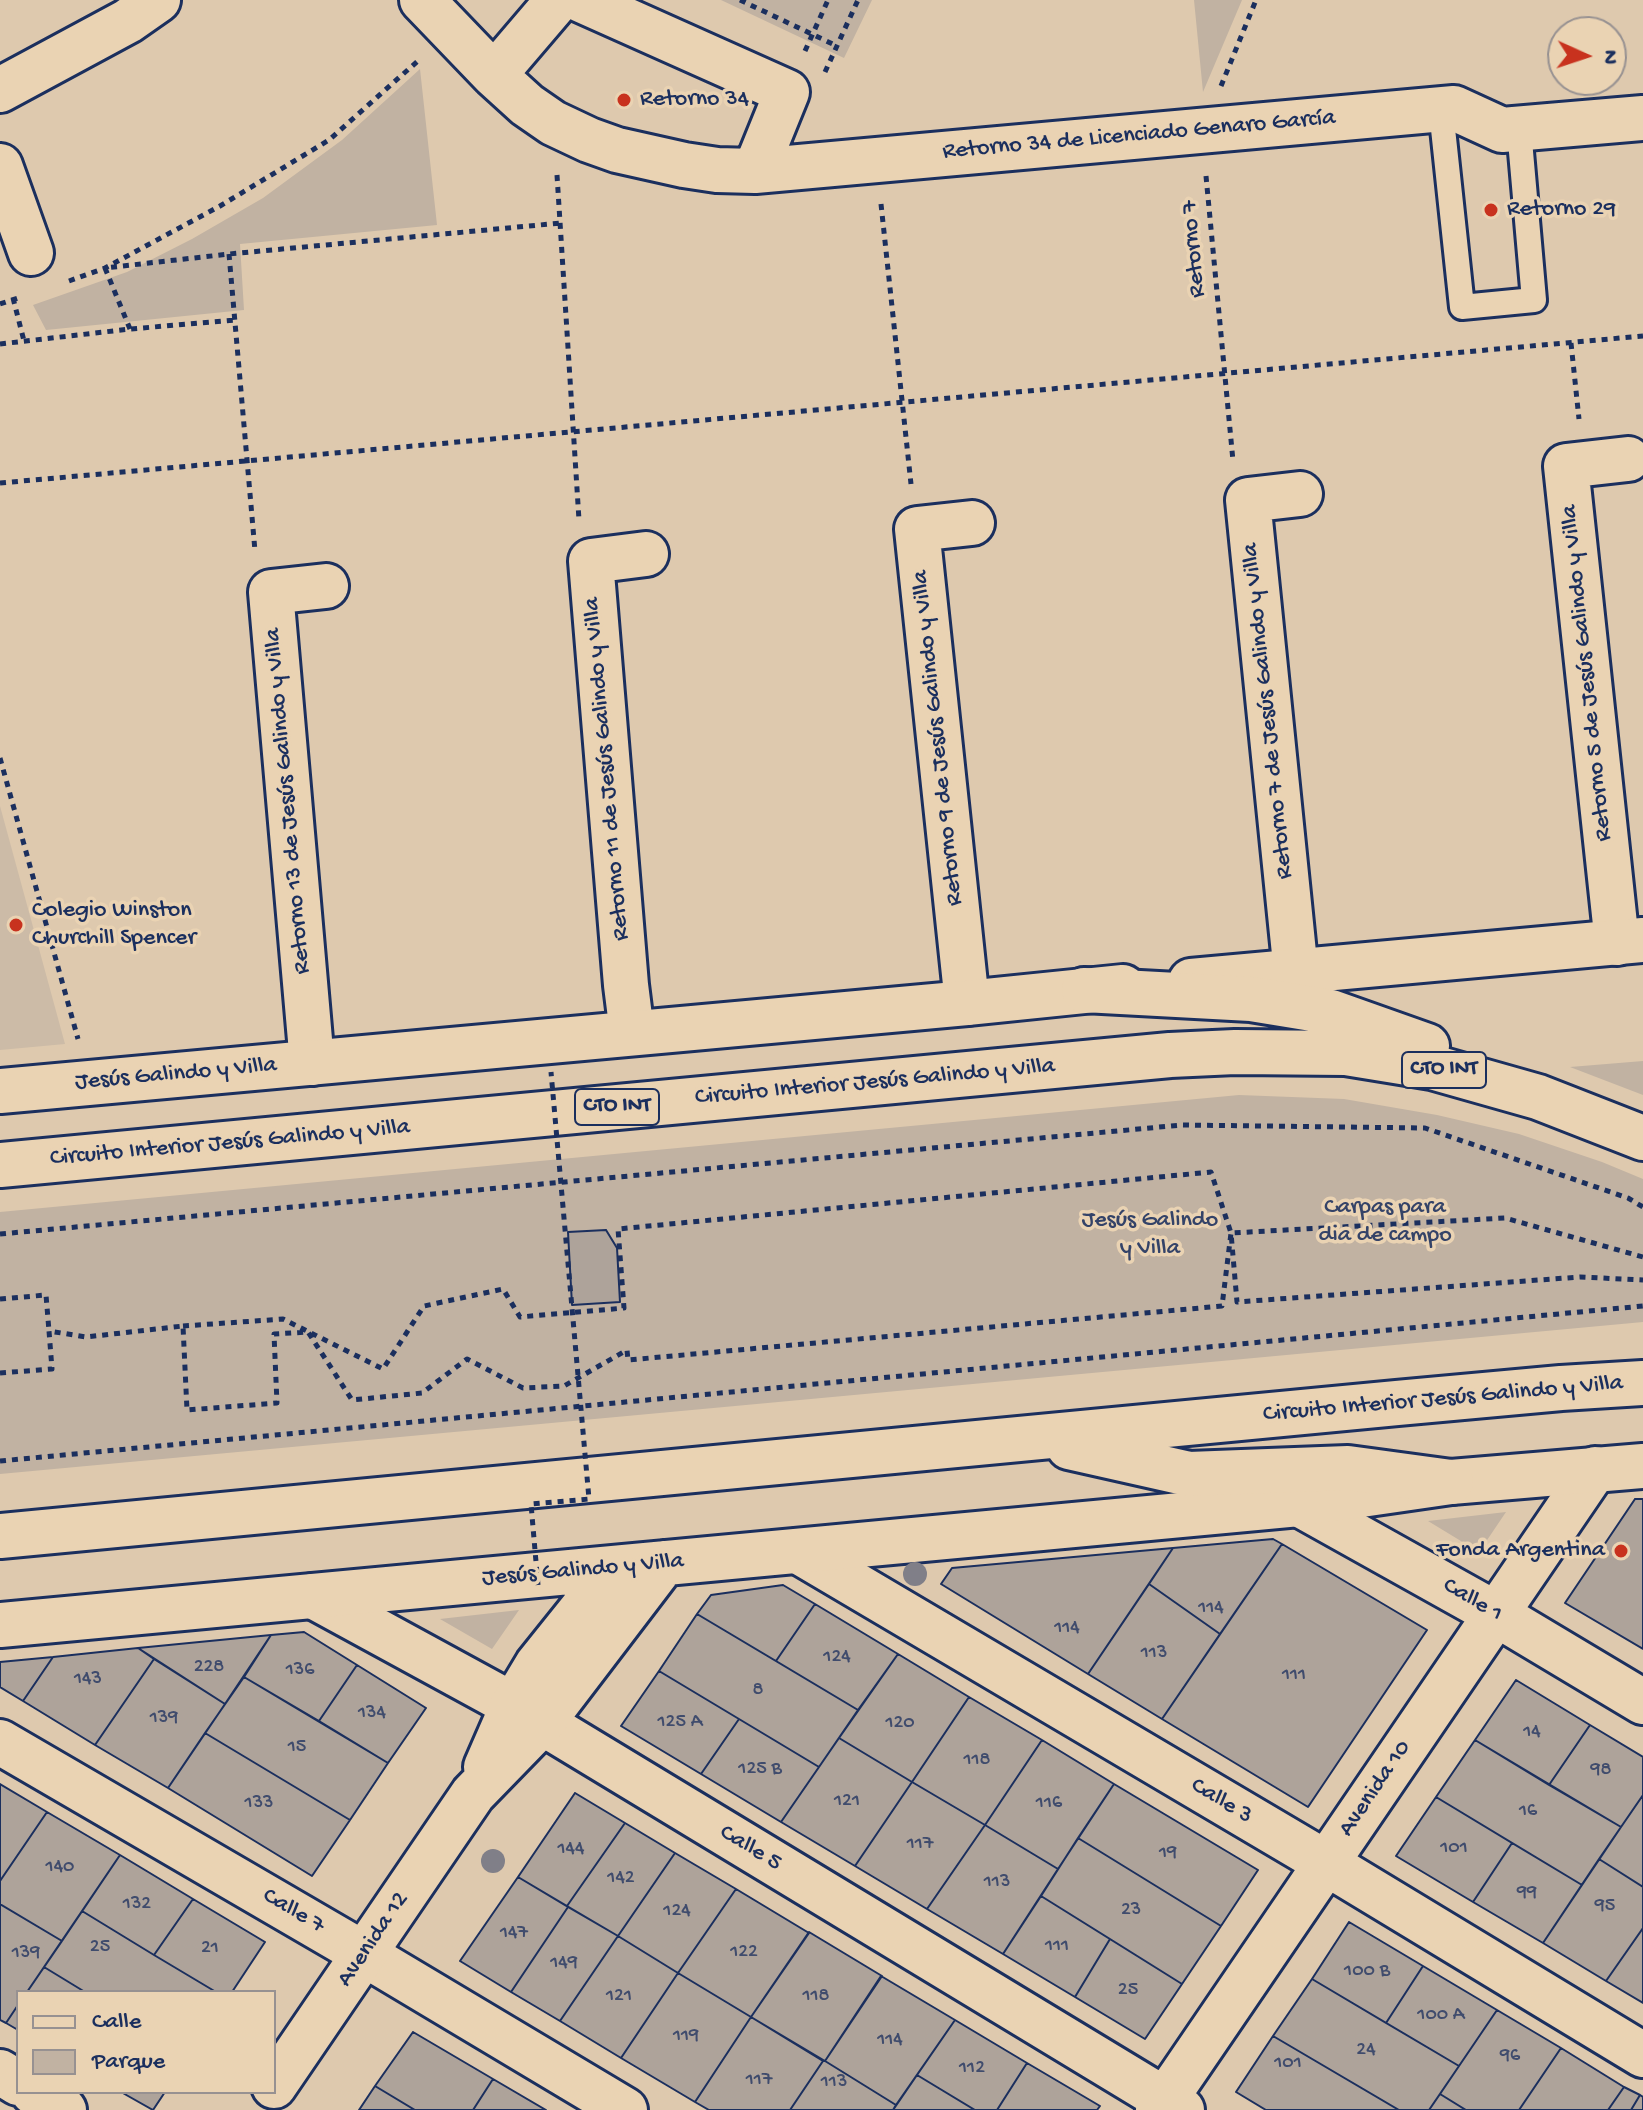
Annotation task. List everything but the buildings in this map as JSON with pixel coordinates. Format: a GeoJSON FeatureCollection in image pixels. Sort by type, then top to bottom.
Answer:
{"type":"FeatureCollection","features":[{"type":"Feature","properties":{"kind":"main road"},"geometry":{"type":"LineString","coordinates":[[0,90],[128,21],[158,0]]}},
{"type":"Feature","properties":{"kind":"main road"},"geometry":{"type":"LineString","coordinates":[[494,75],[558,0]]}},
{"type":"Feature","properties":{"kind":"main road"},"geometry":{"type":"LineString","coordinates":[[581,0],[787,92],[755,171]]}},
{"type":"Feature","properties":{"kind":"main road","name":"Retorno 34 de Licenciado Genaro García"},"geometry":{"type":"LineString","coordinates":[[435,14],[494,75],[527,105],[553,123],[603,145],[651,159],[717,170],[755,171],[1454,108],[1502,130],[1643,118]]}},
{"type":"Feature","properties":{"kind":"main road"},"geometry":{"type":"LineString","coordinates":[[0,166],[29,274]]}},
{"type":"Feature","properties":{"kind":"main road"},"geometry":{"type":"LineString","coordinates":[[1584,464],[1628,459]]}},
{"type":"Feature","properties":{"kind":"main road","name":"Retorno 5 de Jesús Galindo y Villa"},"geometry":{"type":"LineString","coordinates":[[1584,464],[1566,466],[1630,942]]}},
{"type":"Feature","properties":{"kind":"main road"},"geometry":{"type":"LineString","coordinates":[[1248,500],[1300,494]]}},
{"type":"Feature","properties":{"kind":"main road","name":"Retorno 7 de Jesús Galindo y Villa"},"geometry":{"type":"LineString","coordinates":[[1248,500],[1296,973]]}},
{"type":"Feature","properties":{"kind":"main road"},"geometry":{"type":"LineString","coordinates":[[917,529],[972,523]]}},
{"type":"Feature","properties":{"kind":"main road","name":"Retorno 9 de Jesús Galindo y Villa"},"geometry":{"type":"LineString","coordinates":[[917,529],[967,1003]]}},
{"type":"Feature","properties":{"kind":"main road"},"geometry":{"type":"LineString","coordinates":[[591,561],[646,554]]}},
{"type":"Feature","properties":{"kind":"main road","name":"Retorno 11 de Jesús Galindo y Villa"},"geometry":{"type":"LineString","coordinates":[[591,561],[632,1033]]}},
{"type":"Feature","properties":{"kind":"main road","name":"Retorno 13 de Jesús Galindo y Villa"},"geometry":{"type":"LineString","coordinates":[[312,1063],[271,592],[326,586]]}},
{"type":"Feature","properties":{"kind":"main road","name":"Jesús Galindo y Villa"},"geometry":{"type":"LineString","coordinates":[[0,1091],[1630,942]]}},
{"type":"Feature","properties":{"kind":"main road"},"geometry":{"type":"LineString","coordinates":[[1084,990],[1251,999],[1331,1012],[1424,1044],[1538,1097]]}},
{"type":"Feature","properties":{"kind":"main road","name":"Circuito Interior Jesús Galindo y Villa"},"geometry":{"type":"LineString","coordinates":[[0,1165],[1170,1055],[1235,1052],[1346,1053],[1432,1067],[1538,1097],[1643,1138]]}},
{"type":"Feature","properties":{"kind":"main road","name":"Circuito Interior Jesús Galindo y Villa"},"geometry":{"type":"LineString","coordinates":[[0,1536],[1516,1392],[1643,1383]]}},
{"type":"Feature","properties":{"kind":"main road"},"geometry":{"type":"LineString","coordinates":[[1031,1438],[1189,1474],[1348,1468],[1451,1482]]}},
{"type":"Feature","properties":{"kind":"main road","name":"Jesús Galindo y Villa"},"geometry":{"type":"LineString","coordinates":[[0,1625],[1299,1504],[1451,1482],[1643,1466]]}},
{"type":"Feature","properties":{"kind":"main road","name":"Avenida 10"},"geometry":{"type":"LineString","coordinates":[[1168,2107],[1326,1863],[1595,1469]]}},
{"type":"Feature","properties":{"kind":"main road","name":"Calle 1"},"geometry":{"type":"LineString","coordinates":[[1299,1504],[1496,1614],[1643,1702]]}},
{"type":"Feature","properties":{"kind":"main road","name":"Calle 3"},"geometry":{"type":"LineString","coordinates":[[798,1551],[1326,1863],[1643,2055]]}},
{"type":"Feature","properties":{"kind":"main road","name":"Avenida 12"},"geometry":{"type":"LineString","coordinates":[[276,2083],[528,1714],[664,1563]]}},
{"type":"Feature","properties":{"kind":"main road","name":"Avenida 12"},"geometry":{"type":"LineString","coordinates":[[528,1714],[537,1665],[614,1569]]}},
{"type":"Feature","properties":{"kind":"main road","name":"Calle 5"},"geometry":{"type":"LineString","coordinates":[[313,1596],[528,1714],[1168,2107]]}},
{"type":"Feature","properties":{"kind":"main road","name":"Calle 7"},"geometry":{"type":"LineString","coordinates":[[0,1742],[625,2110]]}},
{"type":"Feature","properties":{"kind":"main road"},"geometry":{"type":"LineString","coordinates":[[36,2094],[64,2110]]}},
{"type":"Feature","properties":{"kind":"lane"},"geometry":{"type":"LineString","coordinates":[[1441,110],[1462,307],[1534,300],[1519,129]]}},
{"type":"Feature","properties":{"kind":"path"},"geometry":{"type":"LineString","coordinates":[[740,0],[837,46]]}},
{"type":"Feature","properties":{"kind":"path"},"geometry":{"type":"LineString","coordinates":[[828,0],[787,92],[811,103],[858,0]]}},
{"type":"Feature","properties":{"kind":"path","name":"Retorno 7"},"geometry":{"type":"LineString","coordinates":[[1248,500],[1236,491],[1202,131],[1256,0]]}},
{"type":"Feature","properties":{"kind":"path"},"geometry":{"type":"LineString","coordinates":[[66,281],[105,268],[220,206],[329,140],[409,70],[435,14]]}},
{"type":"Feature","properties":{"kind":"path"},"geometry":{"type":"LineString","coordinates":[[553,123],[581,551],[591,561]]}},
{"type":"Feature","properties":{"kind":"path"},"geometry":{"type":"LineString","coordinates":[[877,159],[917,529]]}},
{"type":"Feature","properties":{"kind":"path"},"geometry":{"type":"LineString","coordinates":[[105,268],[561,223]]}},
{"type":"Feature","properties":{"kind":"path"},"geometry":{"type":"LineString","coordinates":[[229,254],[258,584],[271,592]]}},
{"type":"Feature","properties":{"kind":"path"},"geometry":{"type":"LineString","coordinates":[[105,268],[130,329]]}},
{"type":"Feature","properties":{"kind":"path"},"geometry":{"type":"LineString","coordinates":[[0,304],[29,274]]}},
{"type":"Feature","properties":{"kind":"path"},"geometry":{"type":"LineString","coordinates":[[0,344],[236,320]]}},
{"type":"Feature","properties":{"kind":"path"},"geometry":{"type":"LineString","coordinates":[[0,483],[1643,336]]}},
{"type":"Feature","properties":{"kind":"path"},"geometry":{"type":"LineString","coordinates":[[1571,343],[1584,464]]}},
{"type":"Feature","properties":{"kind":"path"},"geometry":{"type":"LineString","coordinates":[[0,758],[90,1083]]}},
{"type":"Feature","properties":{"kind":"path"},"geometry":{"type":"LineString","coordinates":[[538,1585],[531,1504],[589,1499],[551,1072]]}},
{"type":"Feature","properties":{"kind":"path"},"geometry":{"type":"LineString","coordinates":[[0,1234],[1182,1125],[1425,1128],[1628,1198],[1643,1207]]}},
{"type":"Feature","properties":{"kind":"path"},"geometry":{"type":"LineString","coordinates":[[49,1331],[86,1337],[283,1319],[383,1369],[424,1306],[503,1289],[520,1317],[624,1308],[618,1229],[1211,1172],[1231,1233],[1237,1302],[1580,1277],[1643,1280]]}},
{"type":"Feature","properties":{"kind":"path"},"geometry":{"type":"LineString","coordinates":[[1231,1233],[1505,1218],[1643,1257]]}},
{"type":"Feature","properties":{"kind":"path"},"geometry":{"type":"LineString","coordinates":[[308,1332],[352,1400],[422,1393],[467,1359],[523,1388],[564,1386],[627,1350],[628,1360],[1222,1306],[1231,1233]]}},
{"type":"Feature","properties":{"kind":"path"},"geometry":{"type":"LineString","coordinates":[[0,1299],[46,1295],[52,1369],[0,1373]]}},
{"type":"Feature","properties":{"kind":"path"},"geometry":{"type":"LineString","coordinates":[[0,1461],[1643,1306]]}},
{"type":"Feature","properties":{"kind":"path"},"geometry":{"type":"LineString","coordinates":[[183,1326],[187,1410],[277,1403],[274,1334],[308,1332]]}},
{"type":"Feature","properties":{"kind":"shaded area","name":"Colegio Winston Churchill Spencer"},"geometry":{"type":"Polygon","coordinates":[[[0,806],[65,1044],[0,1050],[0,806]]]}},
{"type":"Feature","properties":{"kind":"green space"},"geometry":{"type":"Polygon","coordinates":[[[721,0],[872,0],[844,58],[721,0]]]}},
{"type":"Feature","properties":{"kind":"green space"},"geometry":{"type":"Polygon","coordinates":[[[1194,0],[1242,0],[1203,92],[1194,0]]]}},
{"type":"Feature","properties":{"kind":"green space"},"geometry":{"type":"Polygon","coordinates":[[[420,69],[437,225],[240,244],[244,310],[46,330],[33,305],[127,272],[263,198],[342,140],[420,69]]]}},
{"type":"Feature","properties":{"kind":"green space"},"geometry":{"type":"Polygon","coordinates":[[[1643,1061],[1643,1095],[1570,1067],[1643,1061]]]}},
{"type":"Feature","properties":{"kind":"green space","name":"Jesús Galindo y Villa"},"geometry":{"type":"Polygon","coordinates":[[[1239,1095],[1344,1099],[1437,1115],[1519,1134],[1643,1179],[1643,1322],[0,1474],[0,1212],[1239,1095]]]}},
{"type":"Feature","properties":{"kind":"green space"},"geometry":{"type":"Polygon","coordinates":[[[1506,1512],[1479,1552],[1428,1521],[1506,1512]]]}},
{"type":"Feature","properties":{"kind":"green space"},"geometry":{"type":"Polygon","coordinates":[[[519,1610],[492,1649],[440,1619],[519,1610]]]}},
{"type":"Feature","properties":{"kind":"place","name":"Retorno 34"},"geometry":{"type":"Point","coordinates":[624,100]}},
{"type":"Feature","properties":{"kind":"place","name":"Retorno 29"},"geometry":{"type":"Point","coordinates":[1491,210]}},
{"type":"Feature","properties":{"kind":"place","name":"Colegio Winston Churchill Spencer"},"geometry":{"type":"Point","coordinates":[16,925]}},
{"type":"Feature","properties":{"kind":"place","name":"Fonda Argentina"},"geometry":{"type":"Point","coordinates":[1621,1551]}},
{"type":"Feature","properties":{"kind":"park label","name":"Carpas para dia de campo"},"geometry":{"type":"Point","coordinates":[1385,1222]}}]}
